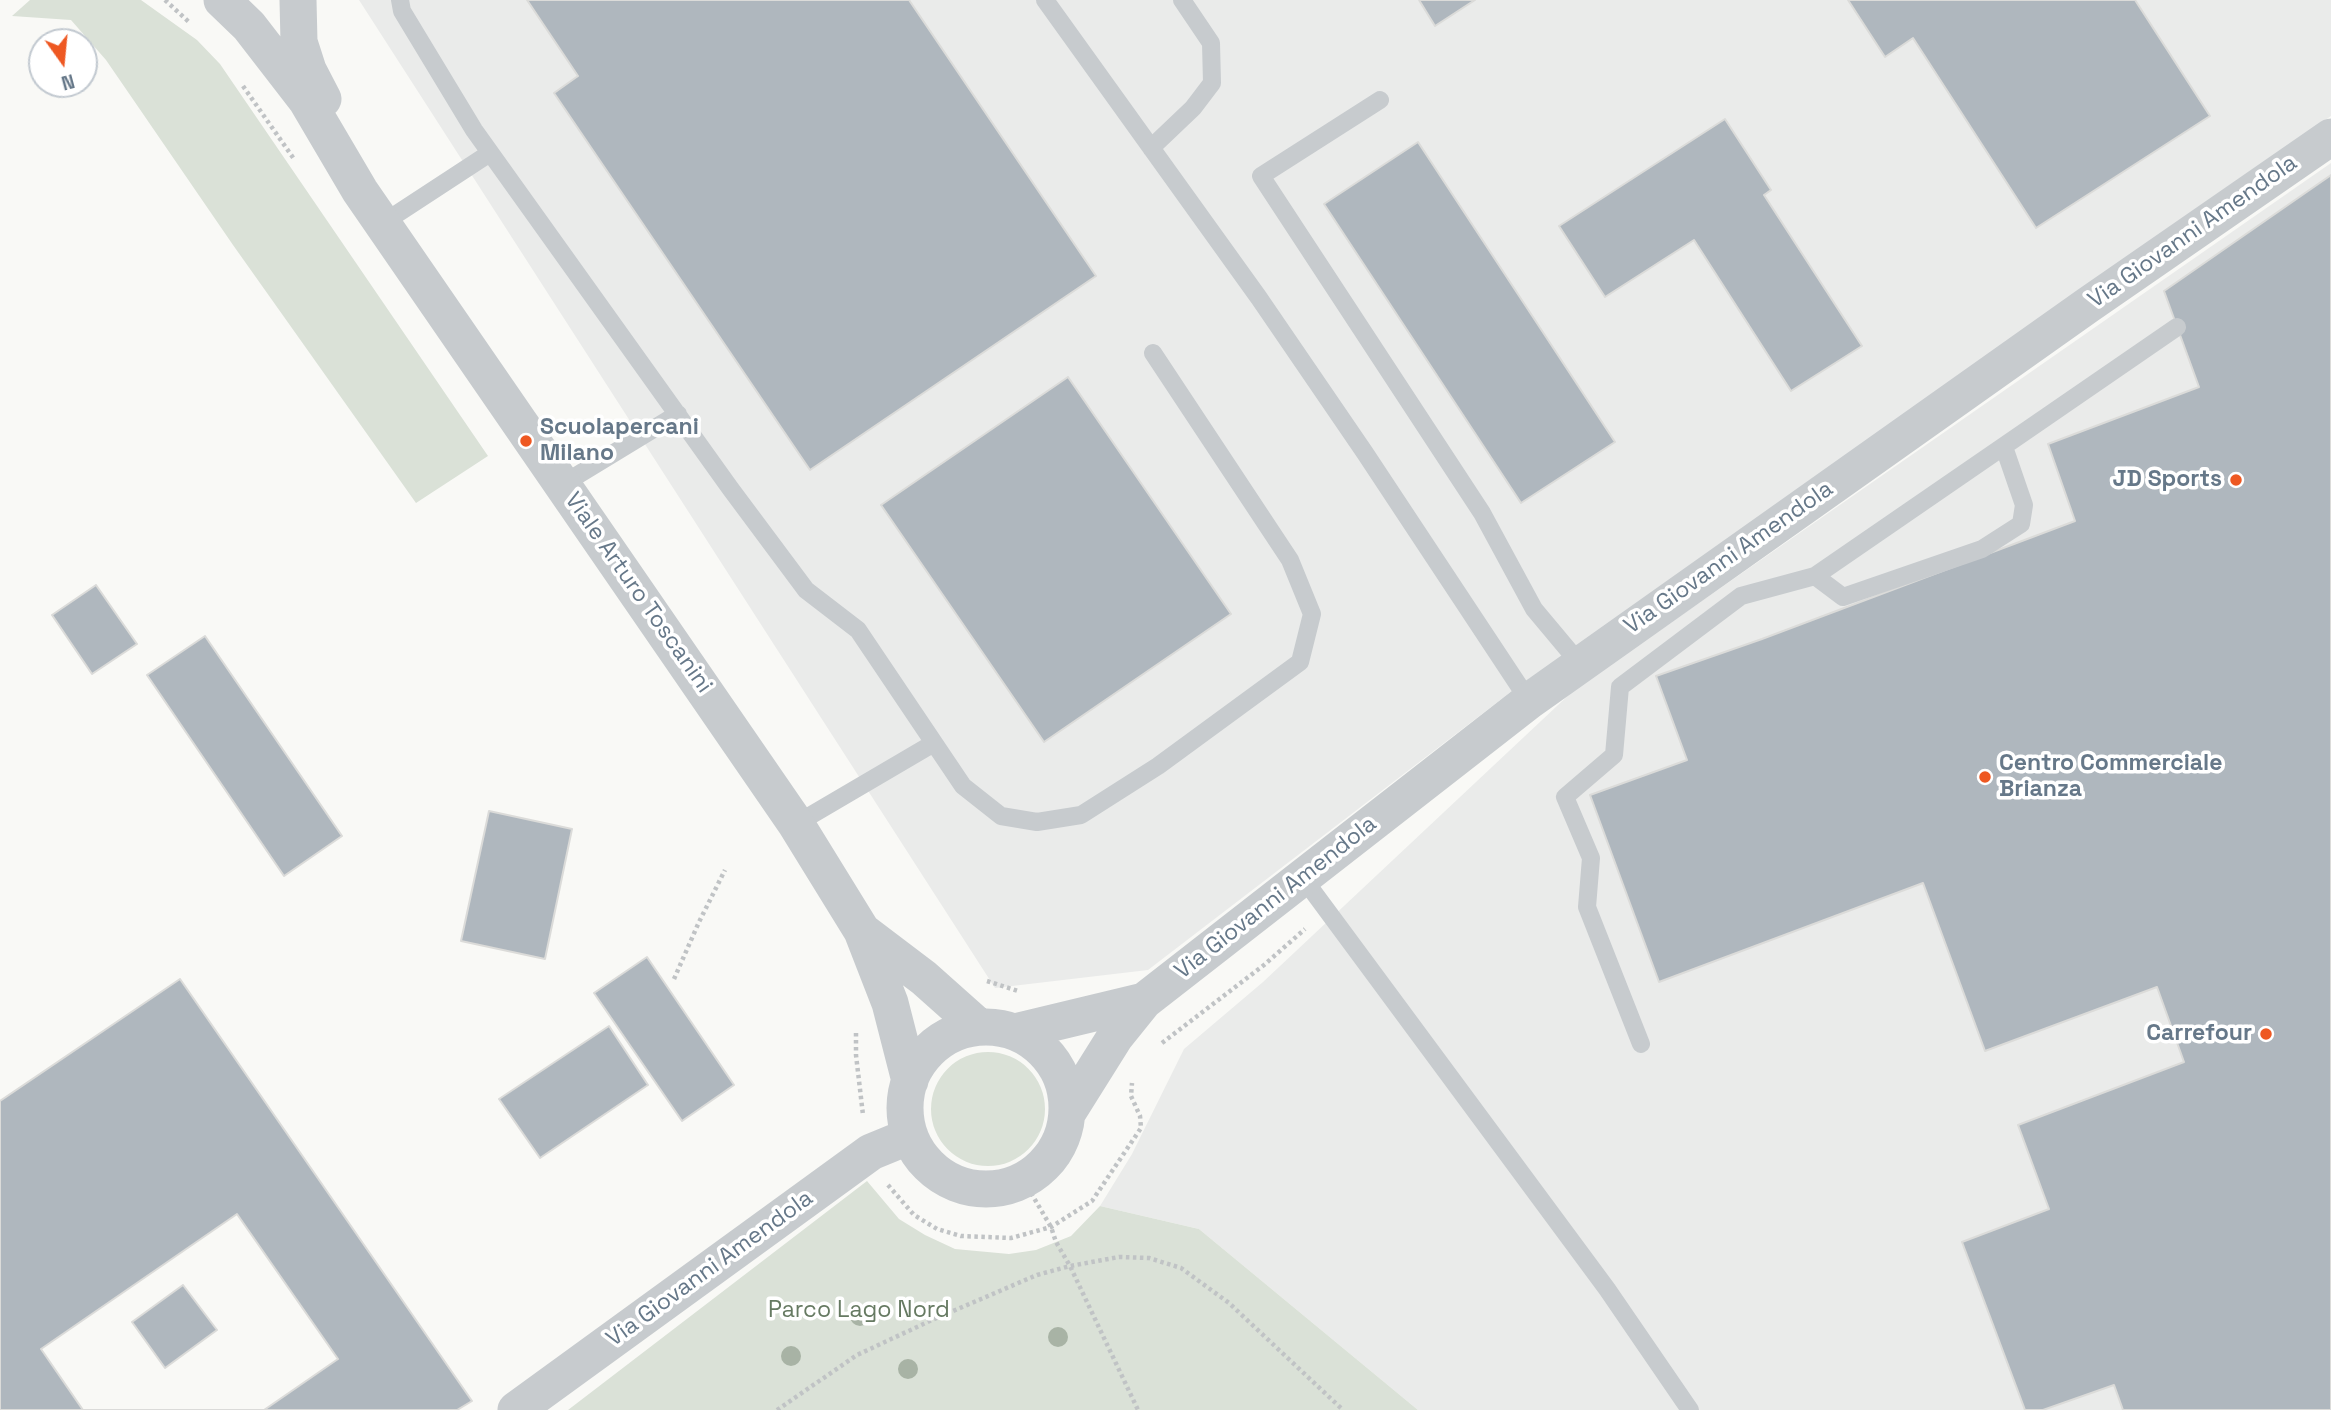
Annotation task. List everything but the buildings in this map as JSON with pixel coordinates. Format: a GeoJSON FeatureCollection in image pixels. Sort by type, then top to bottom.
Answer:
{"type":"FeatureCollection","features":[{"type":"Feature","properties":{"kind":"street","name":"Viale Arturo Toscanini"},"geometry":{"type":"LineString","coordinates":[[222,0],[249,26],[307,101],[360,191],[796,824],[862,931],[890,1003],[910,1081]]}},
{"type":"Feature","properties":{"kind":"street","name":"Viale Arturo Toscanini"},"geometry":{"type":"LineString","coordinates":[[298,0],[299,42],[308,70],[321,94],[360,191]]}},
{"type":"Feature","properties":{"kind":"street","name":"Via Giovanni Amendola"},"geometry":{"type":"LineString","coordinates":[[1068,1112],[1133,1014],[1529,701],[2088,305],[2331,137]]}},
{"type":"Feature","properties":{"kind":"street","name":"Viale Arturo Toscanini"},"geometry":{"type":"LineString","coordinates":[[862,931],[924,978],[979,1027]]}},
{"type":"Feature","properties":{"kind":"street","name":"Via Giovanni Amendola"},"geometry":{"type":"LineString","coordinates":[[1015,1032],[1133,1014]]}},
{"type":"Feature","properties":{"kind":"street"},"geometry":{"type":"LineString","coordinates":[[979,1027],[1015,1032],[1040,1047],[1053,1062],[1065,1084],[1068,1112],[1065,1131],[1052,1157],[1024,1181],[988,1189],[957,1184],[942,1177],[921,1157],[910,1136],[905,1108],[910,1081],[924,1055],[946,1038],[979,1027]]}},
{"type":"Feature","properties":{"kind":"street","name":"Via Giovanni Amendola"},"geometry":{"type":"LineString","coordinates":[[516,1410],[871,1152],[910,1136]]}},
{"type":"Feature","properties":{"kind":"lane"},"geometry":{"type":"LineString","coordinates":[[400,0],[402,11],[474,130],[806,590],[858,630],[963,786],[1001,816],[1037,822],[1081,815],[1158,766],[1300,662],[1312,614],[1290,560],[1153,353]]}},
{"type":"Feature","properties":{"kind":"lane"},"geometry":{"type":"LineString","coordinates":[[1045,0],[1259,298],[1529,701]]}},
{"type":"Feature","properties":{"kind":"lane"},"geometry":{"type":"LineString","coordinates":[[1152,148],[1193,108],[1212,83],[1212,43],[1182,0]]}},
{"type":"Feature","properties":{"kind":"lane"},"geometry":{"type":"LineString","coordinates":[[1380,100],[1261,176],[1482,513],[1534,609],[1580,664]]}},
{"type":"Feature","properties":{"kind":"lane"},"geometry":{"type":"LineString","coordinates":[[383,223],[490,153]]}},
{"type":"Feature","properties":{"kind":"lane"},"geometry":{"type":"LineString","coordinates":[[1641,1044],[1587,906],[1591,858],[1565,797],[1614,755],[1620,687],[1741,596],[1815,576],[2176,327]]}},
{"type":"Feature","properties":{"kind":"lane"},"geometry":{"type":"LineString","coordinates":[[563,484],[678,414]]}},
{"type":"Feature","properties":{"kind":"lane"},"geometry":{"type":"LineString","coordinates":[[1815,576],[1843,597],[1982,549],[2021,524],[2024,505],[2004,447]]}},
{"type":"Feature","properties":{"kind":"lane"},"geometry":{"type":"LineString","coordinates":[[796,824],[934,743]]}},
{"type":"Feature","properties":{"kind":"lane"},"geometry":{"type":"LineString","coordinates":[[1303,878],[1607,1289],[1689,1410]]}},
{"type":"Feature","properties":{"kind":"path"},"geometry":{"type":"LineString","coordinates":[[165,0],[192,25]]}},
{"type":"Feature","properties":{"kind":"path"},"geometry":{"type":"LineString","coordinates":[[242,84],[298,164]]}},
{"type":"Feature","properties":{"kind":"path"},"geometry":{"type":"LineString","coordinates":[[674,979],[725,870]]}},
{"type":"Feature","properties":{"kind":"path"},"geometry":{"type":"LineString","coordinates":[[1133,1014],[1147,1055],[1264,965],[1327,909]]}},
{"type":"Feature","properties":{"kind":"path"},"geometry":{"type":"LineString","coordinates":[[983,980],[1028,993]]}},
{"type":"Feature","properties":{"kind":"path"},"geometry":{"type":"LineString","coordinates":[[856,1028],[856,1055],[863,1116],[871,1152],[881,1176],[914,1215],[937,1229],[961,1236],[1011,1238],[1051,1227],[1092,1200],[1140,1128],[1140,1116],[1131,1096],[1133,1075]]}},
{"type":"Feature","properties":{"kind":"path"},"geometry":{"type":"LineString","coordinates":[[1024,1181],[1051,1227],[1140,1410]]}},
{"type":"Feature","properties":{"kind":"path"},"geometry":{"type":"LineString","coordinates":[[777,1410],[858,1355],[1037,1275],[1119,1257],[1149,1258],[1181,1268],[1229,1303],[1343,1410]]}},
{"type":"Feature","properties":{"kind":"shaded area"},"geometry":{"type":"Polygon","coordinates":[[[359,0],[2331,0],[2331,116],[1512,691],[1148,970],[995,988],[359,0]]]}},
{"type":"Feature","properties":{"kind":"shaded area","name":"Centro Commerciale Brianza"},"geometry":{"type":"Polygon","coordinates":[[[2331,163],[2331,1410],[1418,1410],[1199,1229],[1100,1206],[1132,1154],[1184,1049],[1263,982],[1574,690],[2331,163]]]}},
{"type":"Feature","properties":{"kind":"green space"},"geometry":{"type":"Polygon","coordinates":[[[30,0],[141,0],[197,40],[220,64],[488,456],[416,503],[98,51],[98,28],[78,28],[71,20],[12,16],[30,0]]]}},
{"type":"Feature","properties":{"kind":"green space"},"geometry":{"type":"Polygon","coordinates":[[[988,1052],[1010,1056],[1029,1068],[1041,1087],[1045,1109],[1041,1131],[1029,1150],[1010,1162],[988,1166],[966,1162],[947,1150],[935,1131],[931,1109],[935,1087],[947,1068],[966,1056],[988,1052]]]}},
{"type":"Feature","properties":{"kind":"green space","name":"Parco Lago Nord"},"geometry":{"type":"Polygon","coordinates":[[[867,1181],[899,1219],[955,1249],[1009,1254],[1036,1250],[1071,1236],[1100,1206],[1199,1229],[1418,1410],[568,1410],[867,1181]]]}},
{"type":"Feature","properties":{"kind":"place","name":"Scuolapercani Milano"},"geometry":{"type":"Point","coordinates":[526,441]}},
{"type":"Feature","properties":{"kind":"place","name":"JD Sports"},"geometry":{"type":"Point","coordinates":[2236,480]}},
{"type":"Feature","properties":{"kind":"place","name":"Centro Commerciale Brianza"},"geometry":{"type":"Point","coordinates":[1985,777]}},
{"type":"Feature","properties":{"kind":"place","name":"Carrefour"},"geometry":{"type":"Point","coordinates":[2266,1034]}}]}
